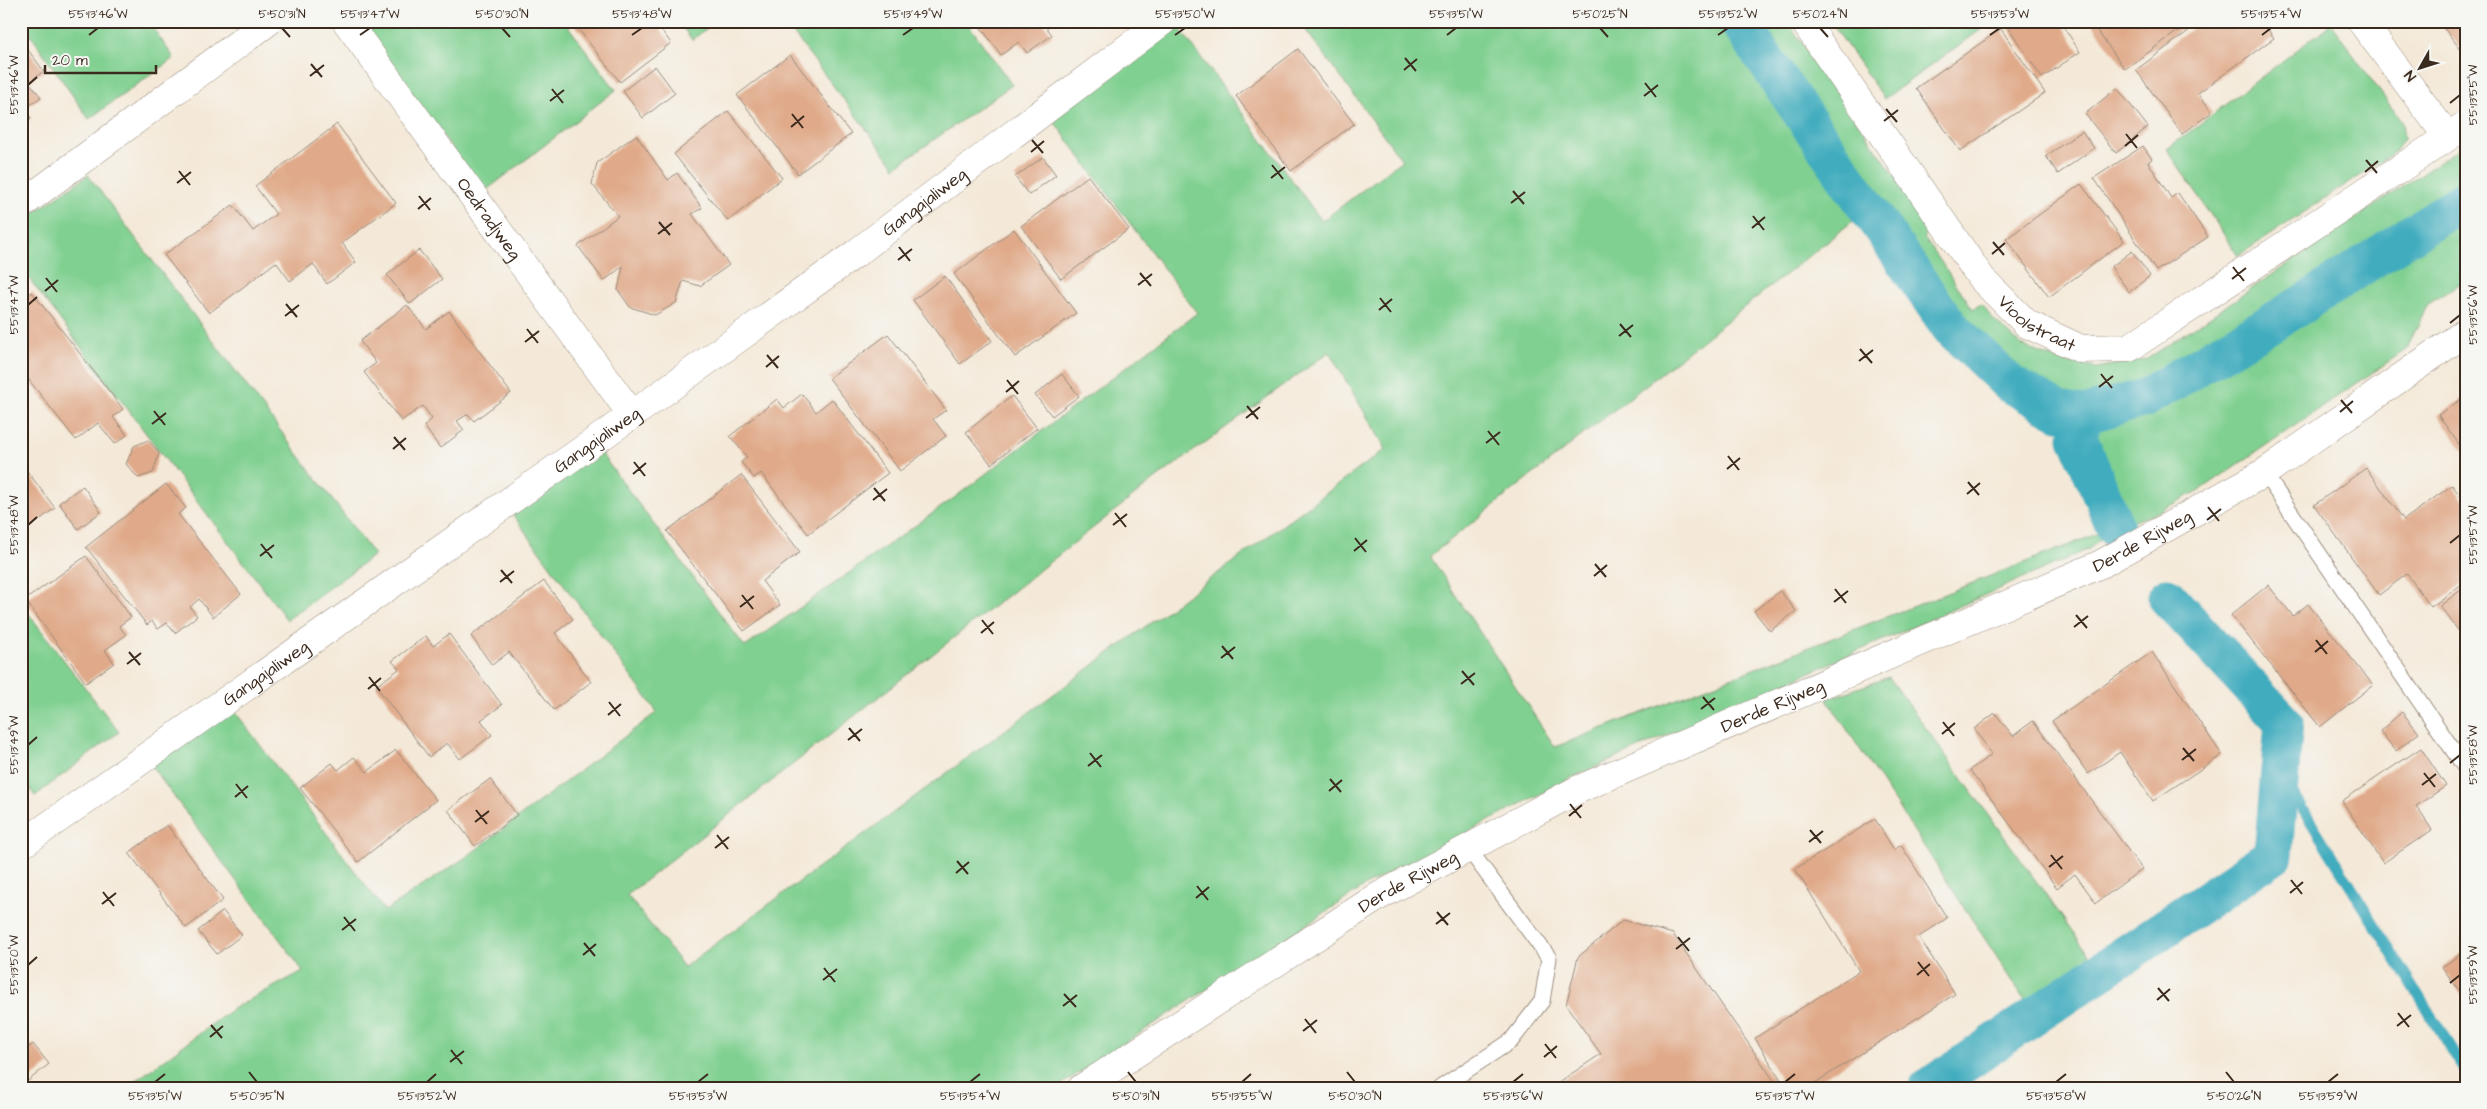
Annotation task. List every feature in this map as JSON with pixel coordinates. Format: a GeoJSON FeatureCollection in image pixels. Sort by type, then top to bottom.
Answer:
{"type":"FeatureCollection","features":[{"type":"Feature","properties":{"kind":"street"},"geometry":{"type":"LineString","coordinates":[[21,204],[268,21]]}},
{"type":"Feature","properties":{"kind":"street","name":"Oedradjweg"},"geometry":{"type":"LineString","coordinates":[[346,21],[632,415]]}},
{"type":"Feature","properties":{"kind":"street","name":"Vioolstraat"},"geometry":{"type":"LineString","coordinates":[[1804,21],[1982,279],[2027,324],[2081,349],[2129,348],[2456,130]]}},
{"type":"Feature","properties":{"kind":"street"},"geometry":{"type":"LineString","coordinates":[[2361,21],[2456,130]]}},
{"type":"Feature","properties":{"kind":"street","name":"Gangajaliweg"},"geometry":{"type":"LineString","coordinates":[[21,845],[632,415],[855,254],[1152,25]]}},
{"type":"Feature","properties":{"kind":"street","name":"Derde Rijweg"},"geometry":{"type":"LineString","coordinates":[[1082,1088],[1380,896],[1577,790],[2101,564],[2264,473],[2466,332]]}},
{"type":"Feature","properties":{"kind":"lane"},"geometry":{"type":"LineString","coordinates":[[2264,473],[2466,769]]}},
{"type":"Feature","properties":{"kind":"lane"},"geometry":{"type":"LineString","coordinates":[[1440,1088],[1511,1041],[1542,1001],[1549,958],[1468,848]]}},
{"type":"Feature","properties":{"kind":"green space"},"geometry":{"type":"Polygon","coordinates":[[[21,21],[148,21],[174,58],[89,119],[21,21]]]}},
{"type":"Feature","properties":{"kind":"green space"},"geometry":{"type":"Polygon","coordinates":[[[359,21],[564,21],[616,90],[484,192],[359,21]]]}},
{"type":"Feature","properties":{"kind":"green space"},"geometry":{"type":"Polygon","coordinates":[[[678,21],[716,21],[692,40],[678,21]]]}},
{"type":"Feature","properties":{"kind":"green space"},"geometry":{"type":"Polygon","coordinates":[[[784,21],[966,21],[1012,85],[895,167],[784,21]]]}},
{"type":"Feature","properties":{"kind":"green space"},"geometry":{"type":"Polygon","coordinates":[[[1174,21],[1322,221],[1402,160],[1299,21],[1787,21],[1931,227],[1924,237],[1973,309],[1981,304],[1992,318],[2021,345],[2062,362],[2096,368],[2147,359],[2466,144],[2466,279],[2427,305],[2407,349],[2202,489],[2152,515],[2115,527],[2089,549],[1571,778],[1370,883],[1056,1088],[126,1088],[234,1008],[303,971],[150,764],[230,705],[385,911],[469,855],[657,712],[505,504],[591,440],[745,647],[954,498],[1197,313],[1043,107],[1174,21]],[[1868,209],[1430,556],[1555,747],[2115,527],[2078,438],[2083,415],[2059,411],[2010,384],[1950,327],[1868,209]],[[1329,352],[1154,480],[627,895],[684,967],[1386,449],[1329,352]]]}},
{"type":"Feature","properties":{"kind":"green space"},"geometry":{"type":"Polygon","coordinates":[[[1830,21],[1993,21],[1884,99],[1830,21]]]}},
{"type":"Feature","properties":{"kind":"green space"},"geometry":{"type":"Polygon","coordinates":[[[2331,24],[2402,122],[2404,139],[2395,152],[2238,256],[2167,149],[2331,24]]]}},
{"type":"Feature","properties":{"kind":"green space"},"geometry":{"type":"Polygon","coordinates":[[[88,175],[374,555],[287,620],[21,268],[21,222],[88,175]]]}},
{"type":"Feature","properties":{"kind":"green space"},"geometry":{"type":"Polygon","coordinates":[[[21,604],[119,732],[35,796],[21,776],[21,604]]]}},
{"type":"Feature","properties":{"kind":"green space"},"geometry":{"type":"Polygon","coordinates":[[[1889,677],[2101,971],[2035,1015],[1827,699],[1889,677]]]}},
{"type":"Feature","properties":{"kind":"building"},"geometry":{"type":"Polygon","coordinates":[[[572,21],[654,21],[671,43],[620,82],[572,21]]]}},
{"type":"Feature","properties":{"kind":"building"},"geometry":{"type":"Polygon","coordinates":[[[976,21],[1048,21],[1044,24],[1052,35],[1027,53],[1019,42],[1001,55],[976,21]]]}},
{"type":"Feature","properties":{"kind":"building"},"geometry":{"type":"Polygon","coordinates":[[[2004,21],[2060,21],[2080,52],[2042,78],[2004,21]]]}},
{"type":"Feature","properties":{"kind":"building"},"geometry":{"type":"Polygon","coordinates":[[[2090,21],[2192,21],[2125,69],[2090,21]]]}},
{"type":"Feature","properties":{"kind":"building"},"geometry":{"type":"Polygon","coordinates":[[[2202,21],[2262,21],[2274,38],[2198,93],[2212,112],[2182,134],[2136,70],[2202,21]]]}},
{"type":"Feature","properties":{"kind":"building"},"geometry":{"type":"Polygon","coordinates":[[[2438,21],[2466,21],[2466,56],[2438,21]]]}},
{"type":"Feature","properties":{"kind":"building"},"geometry":{"type":"Polygon","coordinates":[[[2001,29],[2045,93],[1960,151],[1916,88],[2001,29]]]}},
{"type":"Feature","properties":{"kind":"building"},"geometry":{"type":"Polygon","coordinates":[[[21,41],[44,71],[29,82],[41,97],[24,109],[31,118],[21,125],[21,41]]]}},
{"type":"Feature","properties":{"kind":"building"},"geometry":{"type":"Polygon","coordinates":[[[1298,49],[1354,124],[1291,171],[1236,96],[1298,49]]]}},
{"type":"Feature","properties":{"kind":"building"},"geometry":{"type":"Polygon","coordinates":[[[790,55],[851,134],[798,174],[737,95],[790,55]]]}},
{"type":"Feature","properties":{"kind":"building"},"geometry":{"type":"Polygon","coordinates":[[[655,66],[675,93],[643,118],[623,91],[655,66]]]}},
{"type":"Feature","properties":{"kind":"building"},"geometry":{"type":"Polygon","coordinates":[[[2117,88],[2148,127],[2116,153],[2085,114],[2117,88]]]}},
{"type":"Feature","properties":{"kind":"building"},"geometry":{"type":"Polygon","coordinates":[[[728,111],[782,178],[728,221],[674,154],[728,111]]]}},
{"type":"Feature","properties":{"kind":"building"},"geometry":{"type":"Polygon","coordinates":[[[337,124],[396,203],[342,243],[356,262],[327,284],[313,264],[290,281],[276,262],[209,313],[164,255],[233,205],[253,231],[276,214],[255,186],[337,124]]]}},
{"type":"Feature","properties":{"kind":"building"},"geometry":{"type":"Polygon","coordinates":[[[2082,131],[2094,148],[2058,174],[2046,156],[2082,131]]]}},
{"type":"Feature","properties":{"kind":"building"},"geometry":{"type":"Polygon","coordinates":[[[636,135],[668,180],[677,173],[702,208],[692,214],[729,265],[700,286],[683,281],[676,303],[655,315],[630,307],[618,290],[623,266],[604,281],[578,246],[618,216],[592,184],[597,163],[636,135]]]}},
{"type":"Feature","properties":{"kind":"building"},"geometry":{"type":"Polygon","coordinates":[[[2143,146],[2152,159],[2148,162],[2171,198],[2178,193],[2208,237],[2156,271],[2094,178],[2143,146]]]}},
{"type":"Feature","properties":{"kind":"building"},"geometry":{"type":"Polygon","coordinates":[[[1043,157],[1056,175],[1029,195],[1015,177],[1043,157]]]}},
{"type":"Feature","properties":{"kind":"building"},"geometry":{"type":"Polygon","coordinates":[[[1088,176],[1129,229],[1061,279],[1021,226],[1088,176]]]}},
{"type":"Feature","properties":{"kind":"building"},"geometry":{"type":"Polygon","coordinates":[[[2081,184],[2124,241],[2049,297],[2006,239],[2081,184]]]}},
{"type":"Feature","properties":{"kind":"building"},"geometry":{"type":"Polygon","coordinates":[[[1014,229],[1076,313],[1015,357],[954,274],[1014,229]]]}},
{"type":"Feature","properties":{"kind":"building"},"geometry":{"type":"Polygon","coordinates":[[[419,250],[442,279],[410,304],[387,275],[419,250]]]}},
{"type":"Feature","properties":{"kind":"building"},"geometry":{"type":"Polygon","coordinates":[[[2132,251],[2150,276],[2129,292],[2111,267],[2132,251]]]}},
{"type":"Feature","properties":{"kind":"building"},"geometry":{"type":"Polygon","coordinates":[[[945,276],[992,341],[960,364],[913,300],[945,276]]]}},
{"type":"Feature","properties":{"kind":"building"},"geometry":{"type":"Polygon","coordinates":[[[32,292],[123,409],[113,417],[127,435],[115,444],[98,423],[76,440],[21,370],[21,301],[32,292]]]}},
{"type":"Feature","properties":{"kind":"building"},"geometry":{"type":"Polygon","coordinates":[[[407,305],[426,329],[449,311],[511,393],[474,421],[468,414],[457,421],[464,430],[440,448],[424,426],[432,419],[423,406],[401,421],[364,372],[376,363],[360,341],[407,305]]]}},
{"type":"Feature","properties":{"kind":"building"},"geometry":{"type":"Polygon","coordinates":[[[888,334],[946,410],[933,419],[946,436],[900,471],[829,378],[888,334]]]}},
{"type":"Feature","properties":{"kind":"building"},"geometry":{"type":"Polygon","coordinates":[[[1062,374],[1079,396],[1052,416],[1035,395],[1062,374]]]}},
{"type":"Feature","properties":{"kind":"building"},"geometry":{"type":"Polygon","coordinates":[[[802,394],[816,412],[832,399],[888,473],[808,534],[761,473],[754,478],[741,462],[747,457],[730,436],[777,399],[784,408],[802,394]]]}},
{"type":"Feature","properties":{"kind":"building"},"geometry":{"type":"Polygon","coordinates":[[[1012,396],[1037,428],[991,464],[966,432],[1012,396]]]}},
{"type":"Feature","properties":{"kind":"building"},"geometry":{"type":"Polygon","coordinates":[[[2466,396],[2466,454],[2438,415],[2466,396]]]}},
{"type":"Feature","properties":{"kind":"building"},"geometry":{"type":"Polygon","coordinates":[[[148,440],[159,453],[153,473],[138,478],[126,464],[134,446],[148,440]]]}},
{"type":"Feature","properties":{"kind":"building"},"geometry":{"type":"Polygon","coordinates":[[[21,463],[55,508],[21,534],[21,463]]]}},
{"type":"Feature","properties":{"kind":"building"},"geometry":{"type":"Polygon","coordinates":[[[2366,468],[2404,520],[2452,485],[2466,503],[2466,581],[2431,607],[2407,574],[2379,595],[2314,505],[2366,468]]]}},
{"type":"Feature","properties":{"kind":"building"},"geometry":{"type":"Polygon","coordinates":[[[741,475],[800,552],[762,581],[780,605],[744,631],[667,531],[741,475]]]}},
{"type":"Feature","properties":{"kind":"building"},"geometry":{"type":"Polygon","coordinates":[[[166,484],[186,508],[178,514],[241,594],[213,617],[199,599],[190,607],[197,616],[175,633],[167,623],[158,629],[152,621],[147,625],[86,547],[166,484]]]}},
{"type":"Feature","properties":{"kind":"building"},"geometry":{"type":"Polygon","coordinates":[[[83,486],[101,512],[78,529],[59,503],[83,486]]]}},
{"type":"Feature","properties":{"kind":"building"},"geometry":{"type":"Polygon","coordinates":[[[86,556],[131,617],[119,626],[126,635],[105,650],[114,663],[86,683],[25,600],[86,556]]]}},
{"type":"Feature","properties":{"kind":"building"},"geometry":{"type":"Polygon","coordinates":[[[544,581],[573,619],[555,633],[591,682],[554,710],[509,652],[492,665],[471,636],[544,581]]]}},
{"type":"Feature","properties":{"kind":"building"},"geometry":{"type":"Polygon","coordinates":[[[2268,585],[2293,616],[2308,604],[2373,685],[2320,727],[2231,615],[2268,585]]]}},
{"type":"Feature","properties":{"kind":"building"},"geometry":{"type":"Polygon","coordinates":[[[2466,586],[2466,641],[2440,606],[2466,586]]]}},
{"type":"Feature","properties":{"kind":"building"},"geometry":{"type":"Polygon","coordinates":[[[1780,591],[1796,611],[1770,631],[1754,611],[1780,591]]]}},
{"type":"Feature","properties":{"kind":"building"},"geometry":{"type":"Polygon","coordinates":[[[449,634],[502,705],[481,720],[492,735],[460,759],[447,743],[429,757],[376,686],[399,669],[392,661],[426,636],[433,646],[449,634]]]}},
{"type":"Feature","properties":{"kind":"building"},"geometry":{"type":"Polygon","coordinates":[[[2152,652],[2222,755],[2153,801],[2120,752],[2088,774],[2052,721],[2152,652]]]}},
{"type":"Feature","properties":{"kind":"building"},"geometry":{"type":"Polygon","coordinates":[[[2402,712],[2419,733],[2396,751],[2380,731],[2402,712]]]}},
{"type":"Feature","properties":{"kind":"building"},"geometry":{"type":"Polygon","coordinates":[[[1995,713],[2013,736],[2033,721],[2142,869],[2096,903],[2075,874],[2057,888],[1970,770],[1992,754],[1974,729],[1995,713]]]}},
{"type":"Feature","properties":{"kind":"building"},"geometry":{"type":"Polygon","coordinates":[[[2421,748],[2446,786],[2416,806],[2432,830],[2383,863],[2342,801],[2421,748]]]}},
{"type":"Feature","properties":{"kind":"building"},"geometry":{"type":"Polygon","coordinates":[[[396,750],[436,800],[358,862],[300,788],[332,763],[338,770],[354,757],[367,772],[396,750]]]}},
{"type":"Feature","properties":{"kind":"building"},"geometry":{"type":"Polygon","coordinates":[[[490,779],[517,815],[475,846],[448,810],[490,779]]]}},
{"type":"Feature","properties":{"kind":"building"},"geometry":{"type":"Polygon","coordinates":[[[1875,819],[1894,850],[1901,845],[1947,918],[1919,937],[1955,994],[1807,1088],[1786,1088],[1755,1038],[1859,971],[1795,869],[1875,819]]]}},
{"type":"Feature","properties":{"kind":"building"},"geometry":{"type":"Polygon","coordinates":[[[167,825],[223,900],[186,928],[129,853],[167,825]]]}},
{"type":"Feature","properties":{"kind":"building"},"geometry":{"type":"Polygon","coordinates":[[[223,911],[242,935],[217,954],[198,931],[223,911]]]}},
{"type":"Feature","properties":{"kind":"building"},"geometry":{"type":"Polygon","coordinates":[[[1623,920],[1673,934],[1779,1088],[1550,1088],[1601,1054],[1566,1005],[1578,957],[1623,920]]]}},
{"type":"Feature","properties":{"kind":"building"},"geometry":{"type":"Polygon","coordinates":[[[2466,950],[2466,1000],[2442,967],[2466,950]]]}},
{"type":"Feature","properties":{"kind":"building"},"geometry":{"type":"Polygon","coordinates":[[[33,1044],[49,1064],[28,1081],[21,1072],[21,1053],[33,1044]]]}},
{"type":"Feature","properties":{"kind":"waterway"},"geometry":{"type":"LineString","coordinates":[[1738,21],[1950,327],[2010,384],[2059,411],[2083,415],[2145,398],[2303,304],[2466,199]]}},
{"type":"Feature","properties":{"kind":"waterway"},"geometry":{"type":"LineString","coordinates":[[2083,415],[2078,438],[2115,527]]}},
{"type":"Feature","properties":{"kind":"waterway"},"geometry":{"type":"LineString","coordinates":[[1928,1088],[2273,855],[2284,723],[2167,597]]}},
{"type":"Feature","properties":{"kind":"waterway"},"geometry":{"type":"LineString","coordinates":[[2280,772],[2466,1072]]}}]}
